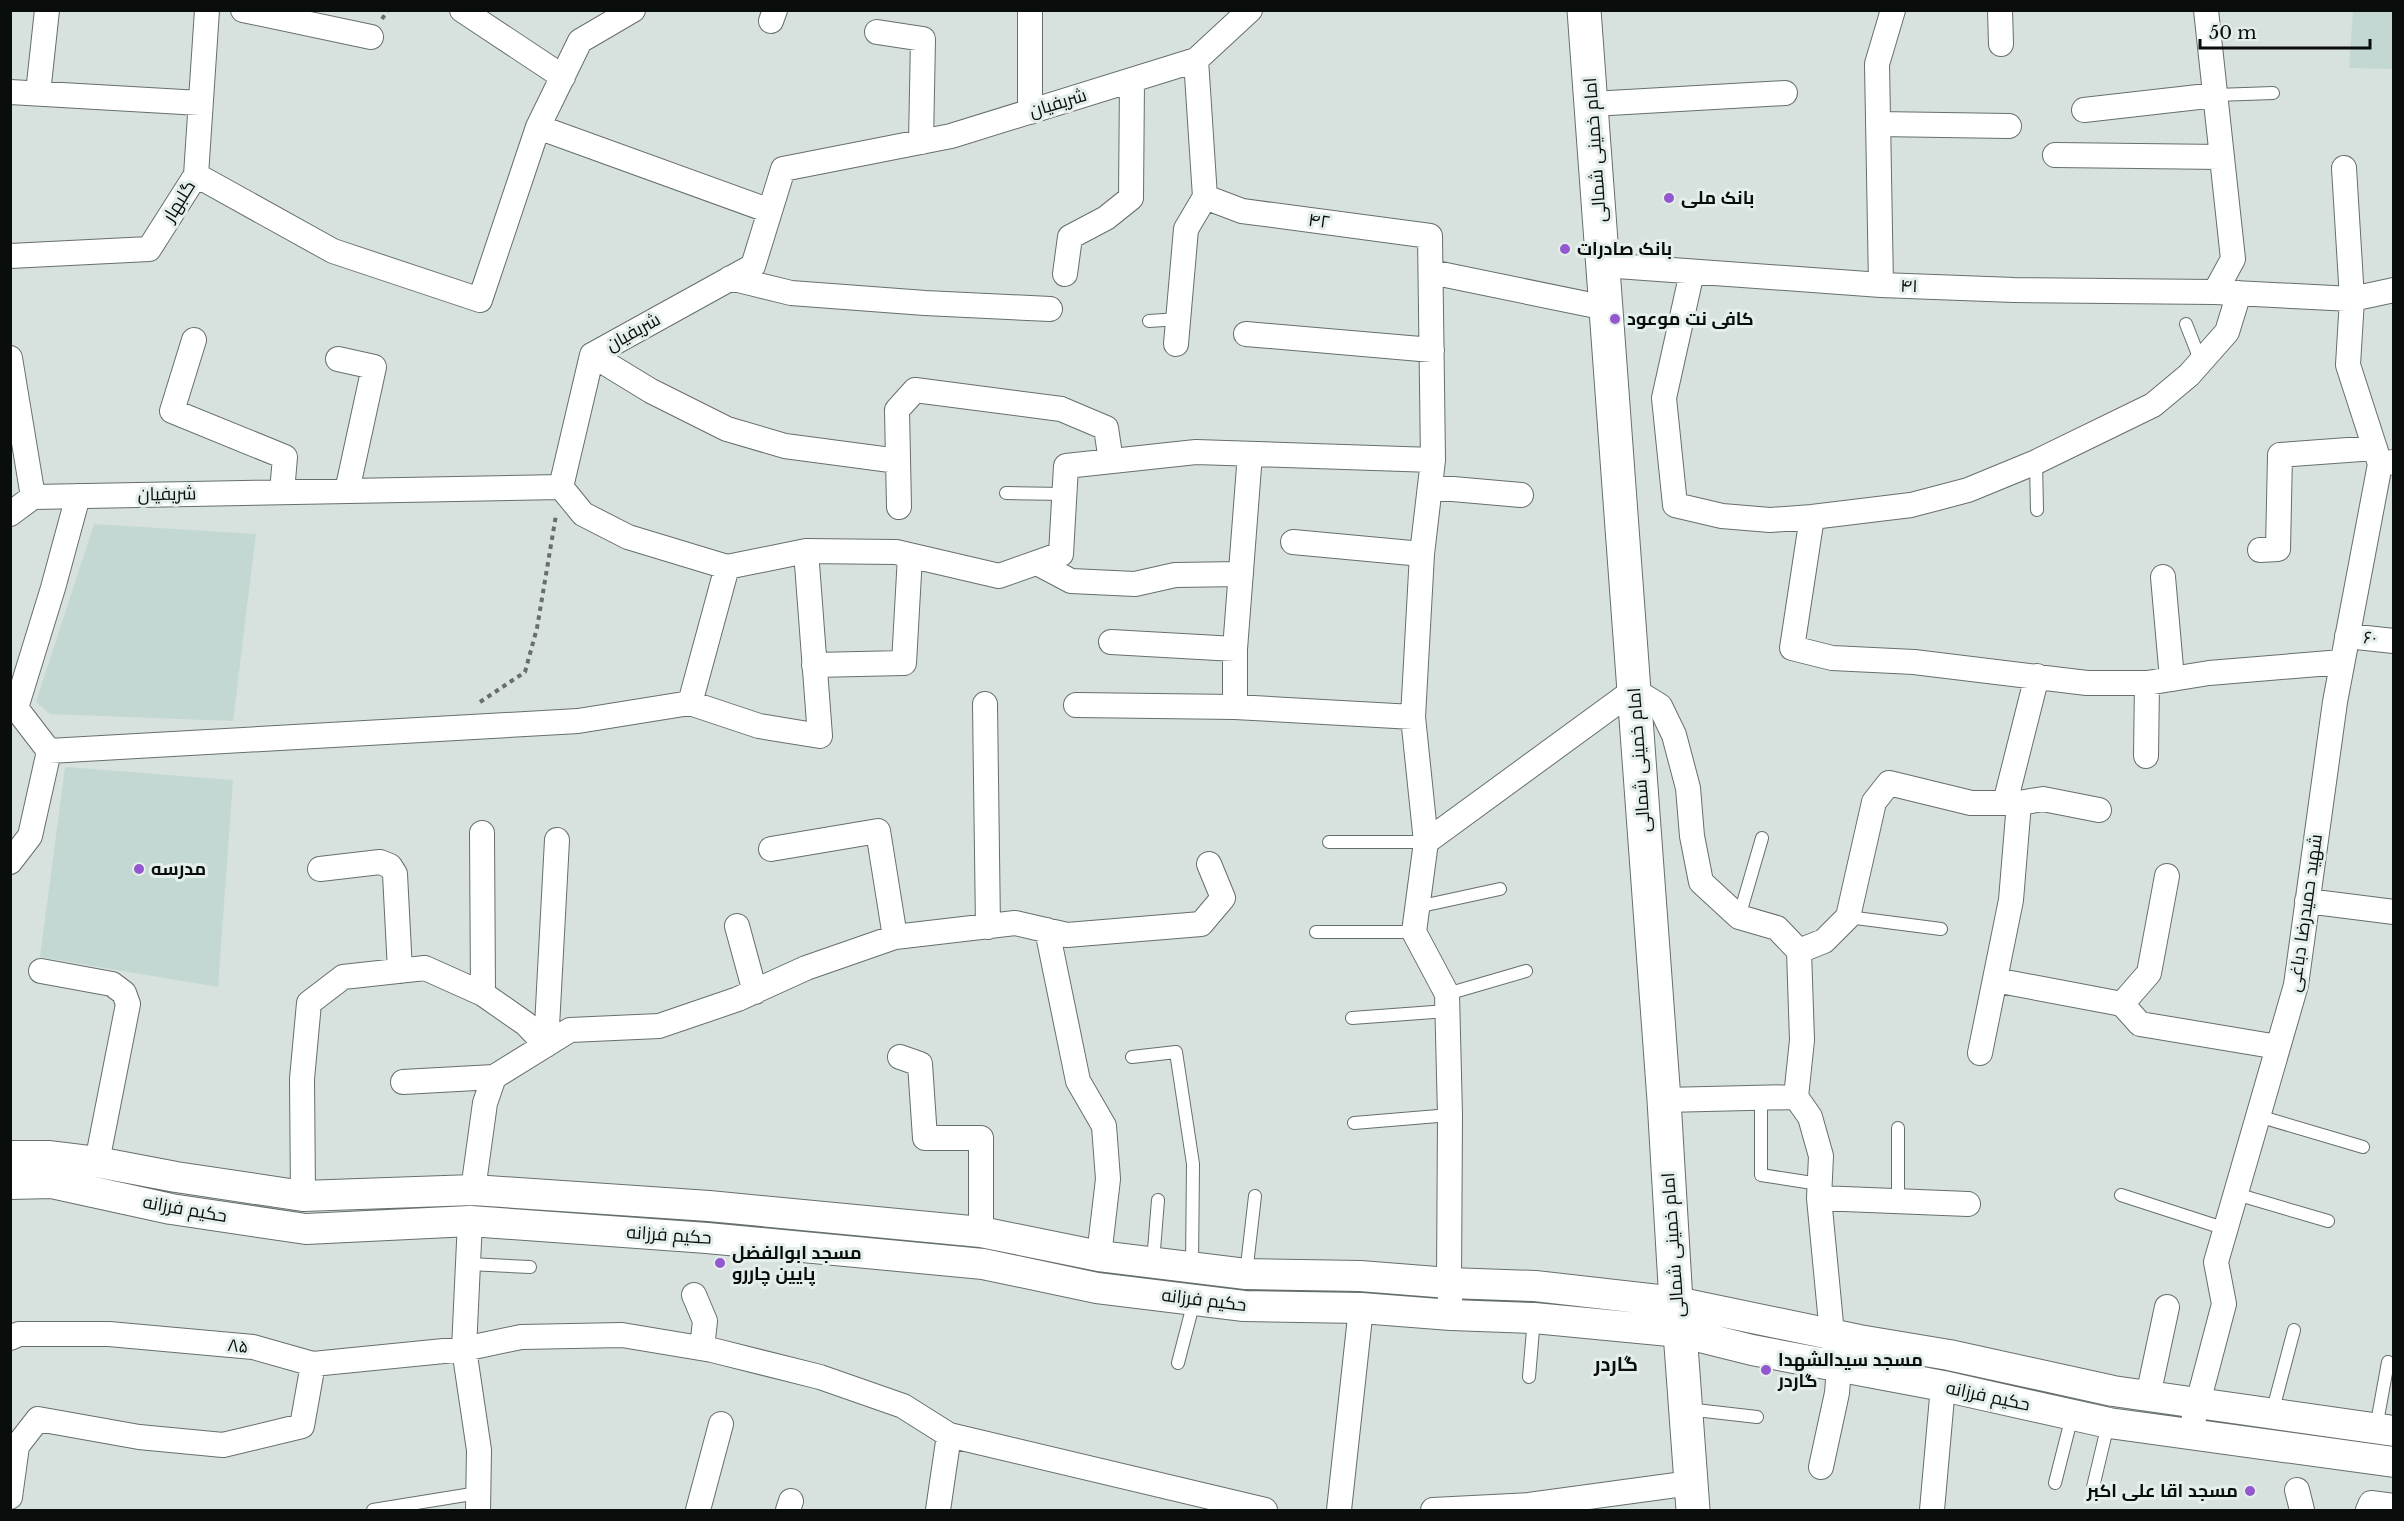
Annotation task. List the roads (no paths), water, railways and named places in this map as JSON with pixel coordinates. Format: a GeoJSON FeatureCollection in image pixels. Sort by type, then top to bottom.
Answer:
{"type":"FeatureCollection","features":[{"type":"Feature","properties":{"kind":"main road","name":"امام خمینی شمالی"},"geometry":{"type":"LineString","coordinates":[[1584,10],[1692,1497]]}},
{"type":"Feature","properties":{"kind":"street"},"geometry":{"type":"LineString","coordinates":[[38,93],[47,10]]}},
{"type":"Feature","properties":{"kind":"street","name":"گلبهار"},"geometry":{"type":"LineString","coordinates":[[10,256],[150,249],[196,175],[207,10]]}},
{"type":"Feature","properties":{"kind":"street"},"geometry":{"type":"LineString","coordinates":[[243,10],[371,38]]}},
{"type":"Feature","properties":{"kind":"street"},"geometry":{"type":"LineString","coordinates":[[462,10],[562,77]]}},
{"type":"Feature","properties":{"kind":"street"},"geometry":{"type":"LineString","coordinates":[[196,175],[333,251],[480,300],[538,127],[580,41],[633,10]]}},
{"type":"Feature","properties":{"kind":"street"},"geometry":{"type":"LineString","coordinates":[[1030,10],[1030,112]]}},
{"type":"Feature","properties":{"kind":"street"},"geometry":{"type":"LineString","coordinates":[[1176,344],[1186,229],[1205,197],[1196,60],[1250,10]]}},
{"type":"Feature","properties":{"kind":"street"},"geometry":{"type":"LineString","coordinates":[[1881,285],[1877,64],[1893,10]]}},
{"type":"Feature","properties":{"kind":"street"},"geometry":{"type":"LineString","coordinates":[[2000,10],[2001,44]]}},
{"type":"Feature","properties":{"kind":"street"},"geometry":{"type":"LineString","coordinates":[[2206,10],[2233,258],[2215,292]]}},
{"type":"Feature","properties":{"kind":"street"},"geometry":{"type":"LineString","coordinates":[[877,32],[923,39],[921,142]]}},
{"type":"Feature","properties":{"kind":"street","name":"شریفیان"},"geometry":{"type":"LineString","coordinates":[[33,497],[561,487],[592,355],[753,266],[783,169],[951,136],[1196,60]]}},
{"type":"Feature","properties":{"kind":"street"},"geometry":{"type":"LineString","coordinates":[[1065,274],[1070,237],[1106,218],[1131,198],[1132,80]]}},
{"type":"Feature","properties":{"kind":"street"},"geometry":{"type":"LineString","coordinates":[[10,92],[200,103]]}},
{"type":"Feature","properties":{"kind":"street"},"geometry":{"type":"LineString","coordinates":[[1592,104],[1785,93]]}},
{"type":"Feature","properties":{"kind":"street"},"geometry":{"type":"LineString","coordinates":[[2084,110],[2216,95]]}},
{"type":"Feature","properties":{"kind":"street"},"geometry":{"type":"LineString","coordinates":[[1878,124],[2009,126]]}},
{"type":"Feature","properties":{"kind":"street"},"geometry":{"type":"LineString","coordinates":[[538,127],[770,211]]}},
{"type":"Feature","properties":{"kind":"street"},"geometry":{"type":"LineString","coordinates":[[2055,155],[2222,157]]}},
{"type":"Feature","properties":{"kind":"street"},"geometry":{"type":"LineString","coordinates":[[2260,550],[2278,549],[2280,455],[2383,458],[2348,365],[2352,299],[2344,168]]}},
{"type":"Feature","properties":{"kind":"street","name":"۴۲"},"geometry":{"type":"LineString","coordinates":[[1205,197],[1242,211],[1430,236],[1431,272]]}},
{"type":"Feature","properties":{"kind":"street","name":"۴۱"},"geometry":{"type":"LineString","coordinates":[[1604,265],[1881,285],[2014,290],[2215,292],[2352,299],[2394,290]]}},
{"type":"Feature","properties":{"kind":"street"},"geometry":{"type":"LineString","coordinates":[[1451,1315],[1447,1003],[1414,932],[1425,842],[1413,717],[1422,554],[1433,460],[1431,272],[1606,308]]}},
{"type":"Feature","properties":{"kind":"street"},"geometry":{"type":"LineString","coordinates":[[1692,272],[1664,398],[1675,506],[1722,516],[1770,520],[1812,518],[1911,504],[1968,490],[2036,462],[2153,405],[2189,375],[2227,332],[2239,293]]}},
{"type":"Feature","properties":{"kind":"street"},"geometry":{"type":"LineString","coordinates":[[730,278],[791,293],[1050,309]]}},
{"type":"Feature","properties":{"kind":"street"},"geometry":{"type":"LineString","coordinates":[[1246,334],[1432,350]]}},
{"type":"Feature","properties":{"kind":"street"},"geometry":{"type":"LineString","coordinates":[[194,340],[172,411],[285,457],[282,492]]}},
{"type":"Feature","properties":{"kind":"street"},"geometry":{"type":"LineString","coordinates":[[592,355],[651,391],[727,429],[786,446],[898,461]]}},
{"type":"Feature","properties":{"kind":"street"},"geometry":{"type":"LineString","coordinates":[[10,358],[16,423],[33,497],[10,514]]}},
{"type":"Feature","properties":{"kind":"street"},"geometry":{"type":"LineString","coordinates":[[338,359],[374,368],[347,491]]}},
{"type":"Feature","properties":{"kind":"street"},"geometry":{"type":"LineString","coordinates":[[899,507],[897,410],[915,390],[1061,408],[1106,428],[1111,461]]}},
{"type":"Feature","properties":{"kind":"street"},"geometry":{"type":"LineString","coordinates":[[561,487],[583,514],[628,537],[727,567],[806,551],[896,552],[999,576],[1061,554],[1066,466],[1196,452],[1433,460]]}},
{"type":"Feature","properties":{"kind":"street"},"geometry":{"type":"LineString","coordinates":[[1235,707],[1235,649],[1250,454]]}},
{"type":"Feature","properties":{"kind":"street","name":"شهید حمیدرضا دباغی"},"geometry":{"type":"LineString","coordinates":[[2190,1433],[2224,1304],[2216,1262],[2296,985],[2335,702],[2383,458]]}},
{"type":"Feature","properties":{"kind":"street"},"geometry":{"type":"LineString","coordinates":[[1430,487],[1521,495]]}},
{"type":"Feature","properties":{"kind":"street"},"geometry":{"type":"LineString","coordinates":[[10,862],[30,836],[49,752],[16,708],[53,588],[78,496]]}},
{"type":"Feature","properties":{"kind":"street"},"geometry":{"type":"LineString","coordinates":[[1812,518],[1791,648],[1832,658],[1914,662],[2087,683],[2147,683],[2283,666],[2342,662]]}},
{"type":"Feature","properties":{"kind":"street"},"geometry":{"type":"LineString","coordinates":[[1293,542],[1422,554]]}},
{"type":"Feature","properties":{"kind":"street"},"geometry":{"type":"LineString","coordinates":[[49,752],[578,721],[690,703],[759,726],[820,736],[806,551]]}},
{"type":"Feature","properties":{"kind":"street"},"geometry":{"type":"LineString","coordinates":[[814,666],[904,663],[910,556]]}},
{"type":"Feature","properties":{"kind":"street"},"geometry":{"type":"LineString","coordinates":[[1037,563],[1071,581],[1135,584],[1175,575],[1241,574]]}},
{"type":"Feature","properties":{"kind":"street"},"geometry":{"type":"LineString","coordinates":[[690,703],[727,567]]}},
{"type":"Feature","properties":{"kind":"street"},"geometry":{"type":"LineString","coordinates":[[2163,576],[2172,679]]}},
{"type":"Feature","properties":{"kind":"street","name":"۶۰"},"geometry":{"type":"LineString","coordinates":[[2347,636],[2394,641]]}},
{"type":"Feature","properties":{"kind":"street"},"geometry":{"type":"LineString","coordinates":[[1111,642],[1235,649]]}},
{"type":"Feature","properties":{"kind":"street"},"geometry":{"type":"LineString","coordinates":[[1980,1053],[2011,900],[2012,803],[2037,676]]}},
{"type":"Feature","properties":{"kind":"street"},"geometry":{"type":"LineString","coordinates":[[2146,756],[2147,683]]}},
{"type":"Feature","properties":{"kind":"street"},"geometry":{"type":"LineString","coordinates":[[1425,842],[1634,690],[1660,706],[1674,735],[1688,788],[1692,836],[1701,882],[1739,917],[1777,928],[1799,951],[1802,1040],[1796,1097],[1810,1117],[1821,1156],[1819,1191],[1832,1334],[1839,1368],[1837,1393],[1821,1467]]}},
{"type":"Feature","properties":{"kind":"street"},"geometry":{"type":"LineString","coordinates":[[985,704],[988,927]]}},
{"type":"Feature","properties":{"kind":"street"},"geometry":{"type":"LineString","coordinates":[[1076,705],[1235,707],[1413,717]]}},
{"type":"Feature","properties":{"kind":"street"},"geometry":{"type":"LineString","coordinates":[[1799,951],[1824,940],[1848,916],[1874,802],[1889,783],[1971,803],[2012,803],[2043,799],[2099,810]]}},
{"type":"Feature","properties":{"kind":"street"},"geometry":{"type":"LineString","coordinates":[[771,849],[878,831],[895,937]]}},
{"type":"Feature","properties":{"kind":"street"},"geometry":{"type":"LineString","coordinates":[[482,833],[483,994]]}},
{"type":"Feature","properties":{"kind":"street"},"geometry":{"type":"LineString","coordinates":[[546,1045],[557,840]]}},
{"type":"Feature","properties":{"kind":"street"},"geometry":{"type":"LineString","coordinates":[[320,869],[380,862],[390,866],[395,874],[400,971]]}},
{"type":"Feature","properties":{"kind":"street"},"geometry":{"type":"LineString","coordinates":[[404,1082],[494,1077],[570,1030],[659,1026],[755,992],[806,968],[895,937],[1015,923],[1066,934],[1201,924],[1223,898],[1209,864]]}},
{"type":"Feature","properties":{"kind":"street"},"geometry":{"type":"LineString","coordinates":[[2122,1004],[2149,973],[2168,876]]}},
{"type":"Feature","properties":{"kind":"street"},"geometry":{"type":"LineString","coordinates":[[2307,901],[2394,912]]}},
{"type":"Feature","properties":{"kind":"street"},"geometry":{"type":"LineString","coordinates":[[737,926],[755,992]]}},
{"type":"Feature","properties":{"kind":"street"},"geometry":{"type":"LineString","coordinates":[[1047,930],[1078,1081],[1104,1126],[1108,1179],[1099,1256]]}},
{"type":"Feature","properties":{"kind":"street"},"geometry":{"type":"LineString","coordinates":[[303,1196],[302,1079],[309,1003],[343,977],[425,968],[483,994],[526,1024],[546,1045]]}},
{"type":"Feature","properties":{"kind":"street"},"geometry":{"type":"LineString","coordinates":[[41,971],[112,984],[124,993],[128,1004],[97,1162]]}},
{"type":"Feature","properties":{"kind":"street"},"geometry":{"type":"LineString","coordinates":[[1995,980],[2122,1004],[2140,1023],[2278,1047]]}},
{"type":"Feature","properties":{"kind":"street"},"geometry":{"type":"LineString","coordinates":[[900,1057],[920,1064],[925,1138],[981,1138],[981,1232]]}},
{"type":"Feature","properties":{"kind":"street"},"geometry":{"type":"LineString","coordinates":[[478,1502],[479,1450],[464,1349],[473,1190],[485,1103],[494,1077]]}},
{"type":"Feature","properties":{"kind":"street"},"geometry":{"type":"LineString","coordinates":[[1664,1100],[1796,1097]]}},
{"type":"Feature","properties":{"kind":"street","name":"حکیم فرزانه"},"geometry":{"type":"LineString","coordinates":[[10,1156],[48,1156],[97,1162],[176,1177],[303,1196],[473,1190],[709,1206],[981,1232],[1099,1256],[1246,1274],[1360,1276],[1449,1283],[1535,1286],[1678,1317],[1832,1334],[1949,1355],[2113,1391],[2385,1431]]}},
{"type":"Feature","properties":{"kind":"street"},"geometry":{"type":"LineString","coordinates":[[171,1209],[176,1177]]}},
{"type":"Feature","properties":{"kind":"street","name":"حکیم فرزانه"},"geometry":{"type":"LineString","coordinates":[[10,1184],[52,1183],[171,1209],[306,1228],[470,1221],[707,1238],[983,1264],[1097,1288],[1244,1306],[1361,1308],[1534,1318],[1678,1317],[1752,1350],[1943,1386],[2109,1423],[2394,1462]]}},
{"type":"Feature","properties":{"kind":"street"},"geometry":{"type":"LineString","coordinates":[[1819,1191],[1898,1202],[1968,1204]]}},
{"type":"Feature","properties":{"kind":"street"},"geometry":{"type":"LineString","coordinates":[[694,1295],[705,1321],[702,1348]]}},
{"type":"Feature","properties":{"kind":"street"},"geometry":{"type":"LineString","coordinates":[[2148,1396],[2167,1307]]}},
{"type":"Feature","properties":{"kind":"street"},"geometry":{"type":"LineString","coordinates":[[1339,1510],[1361,1308]]}},
{"type":"Feature","properties":{"kind":"street","name":"۸۵"},"geometry":{"type":"LineString","coordinates":[[10,1338],[19,1334],[120,1335],[253,1347],[313,1364],[464,1349],[521,1337],[622,1335],[702,1348],[819,1377],[903,1406],[949,1435],[1217,1505],[1265,1510]]}},
{"type":"Feature","properties":{"kind":"street"},"geometry":{"type":"LineString","coordinates":[[10,1497],[17,1446],[38,1419],[139,1437],[224,1445],[302,1426],[313,1364]]}},
{"type":"Feature","properties":{"kind":"street"},"geometry":{"type":"LineString","coordinates":[[1932,1510],[1943,1386]]}},
{"type":"Feature","properties":{"kind":"street"},"geometry":{"type":"LineString","coordinates":[[698,1510],[721,1424]]}},
{"type":"Feature","properties":{"kind":"street"},"geometry":{"type":"LineString","coordinates":[[938,1510],[949,1435]]}},
{"type":"Feature","properties":{"kind":"street"},"geometry":{"type":"LineString","coordinates":[[1433,1510],[1529,1508],[1692,1497]]}},
{"type":"Feature","properties":{"kind":"street"},"geometry":{"type":"LineString","coordinates":[[2368,1510],[2371,1503],[2394,1506]]}},
{"type":"Feature","properties":{"kind":"lane"},"geometry":{"type":"LineString","coordinates":[[2216,95],[2273,93]]}},
{"type":"Feature","properties":{"kind":"lane"},"geometry":{"type":"LineString","coordinates":[[1149,321],[1179,319]]}},
{"type":"Feature","properties":{"kind":"lane"},"geometry":{"type":"LineString","coordinates":[[2186,324],[2201,362]]}},
{"type":"Feature","properties":{"kind":"lane"},"geometry":{"type":"LineString","coordinates":[[2036,462],[2037,510]]}},
{"type":"Feature","properties":{"kind":"lane"},"geometry":{"type":"LineString","coordinates":[[1006,493],[1065,494]]}},
{"type":"Feature","properties":{"kind":"lane"},"geometry":{"type":"LineString","coordinates":[[1739,917],[1762,838]]}},
{"type":"Feature","properties":{"kind":"lane"},"geometry":{"type":"LineString","coordinates":[[1329,842],[1425,842]]}},
{"type":"Feature","properties":{"kind":"lane"},"geometry":{"type":"LineString","coordinates":[[1417,907],[1500,889]]}},
{"type":"Feature","properties":{"kind":"lane"},"geometry":{"type":"LineString","coordinates":[[1848,916],[1941,929]]}},
{"type":"Feature","properties":{"kind":"lane"},"geometry":{"type":"LineString","coordinates":[[1316,932],[1414,932]]}},
{"type":"Feature","properties":{"kind":"lane"},"geometry":{"type":"LineString","coordinates":[[1352,1018],[1447,1003],[1526,971]]}},
{"type":"Feature","properties":{"kind":"lane"},"geometry":{"type":"LineString","coordinates":[[1132,1057],[1176,1052],[1193,1164],[1192,1268]]}},
{"type":"Feature","properties":{"kind":"lane"},"geometry":{"type":"LineString","coordinates":[[1761,1098],[1761,1175],[1819,1191]]}},
{"type":"Feature","properties":{"kind":"lane"},"geometry":{"type":"LineString","coordinates":[[1354,1123],[1450,1115]]}},
{"type":"Feature","properties":{"kind":"lane"},"geometry":{"type":"LineString","coordinates":[[2258,1116],[2364,1147]]}},
{"type":"Feature","properties":{"kind":"lane"},"geometry":{"type":"LineString","coordinates":[[1898,1128],[1898,1202]]}},
{"type":"Feature","properties":{"kind":"lane"},"geometry":{"type":"LineString","coordinates":[[2236,1194],[2328,1221]]}},
{"type":"Feature","properties":{"kind":"lane"},"geometry":{"type":"LineString","coordinates":[[2121,1195],[2226,1229]]}},
{"type":"Feature","properties":{"kind":"lane"},"geometry":{"type":"LineString","coordinates":[[1246,1274],[1255,1196]]}},
{"type":"Feature","properties":{"kind":"lane"},"geometry":{"type":"LineString","coordinates":[[1153,1263],[1158,1200]]}},
{"type":"Feature","properties":{"kind":"lane"},"geometry":{"type":"LineString","coordinates":[[469,1264],[530,1267]]}},
{"type":"Feature","properties":{"kind":"lane"},"geometry":{"type":"LineString","coordinates":[[1178,1363],[1194,1299]]}},
{"type":"Feature","properties":{"kind":"lane"},"geometry":{"type":"LineString","coordinates":[[1529,1377],[1534,1318]]}},
{"type":"Feature","properties":{"kind":"lane"},"geometry":{"type":"LineString","coordinates":[[2272,1415],[2294,1330]]}},
{"type":"Feature","properties":{"kind":"lane"},"geometry":{"type":"LineString","coordinates":[[2385,1431],[2388,1362]]}},
{"type":"Feature","properties":{"kind":"lane"},"geometry":{"type":"LineString","coordinates":[[1686,1409],[1757,1417]]}},
{"type":"Feature","properties":{"kind":"lane"},"geometry":{"type":"LineString","coordinates":[[2055,1483],[2072,1414]]}},
{"type":"Feature","properties":{"kind":"lane"},"geometry":{"type":"LineString","coordinates":[[2093,1486],[2109,1423]]}},
{"type":"Feature","properties":{"kind":"lane"},"geometry":{"type":"LineString","coordinates":[[373,1510],[478,1502]]}},
{"type":"Feature","properties":{"kind":"place","name":"بانک ملی"},"geometry":{"type":"Point","coordinates":[1669,198]}},
{"type":"Feature","properties":{"kind":"place","name":"بانک صادرات"},"geometry":{"type":"Point","coordinates":[1565,249]}},
{"type":"Feature","properties":{"kind":"place","name":"کافی نت موعود"},"geometry":{"type":"Point","coordinates":[1615,319]}},
{"type":"Feature","properties":{"kind":"place","name":"مدرسه"},"geometry":{"type":"Point","coordinates":[139,869]}},
{"type":"Feature","properties":{"kind":"place","name":"مسجد ابوالفضل پایین چاررو"},"geometry":{"type":"Point","coordinates":[720,1263]}},
{"type":"Feature","properties":{"kind":"place","name":"مسجد سیدالشهدا گاردر"},"geometry":{"type":"Point","coordinates":[1766,1370]}},
{"type":"Feature","properties":{"kind":"place","name":"مسجد اقا علی اکبر"},"geometry":{"type":"Point","coordinates":[2250,1491]}},
{"type":"Feature","properties":{"kind":"district","name":"گاردر"},"geometry":{"type":"Point","coordinates":[1616,1364]}}]}
